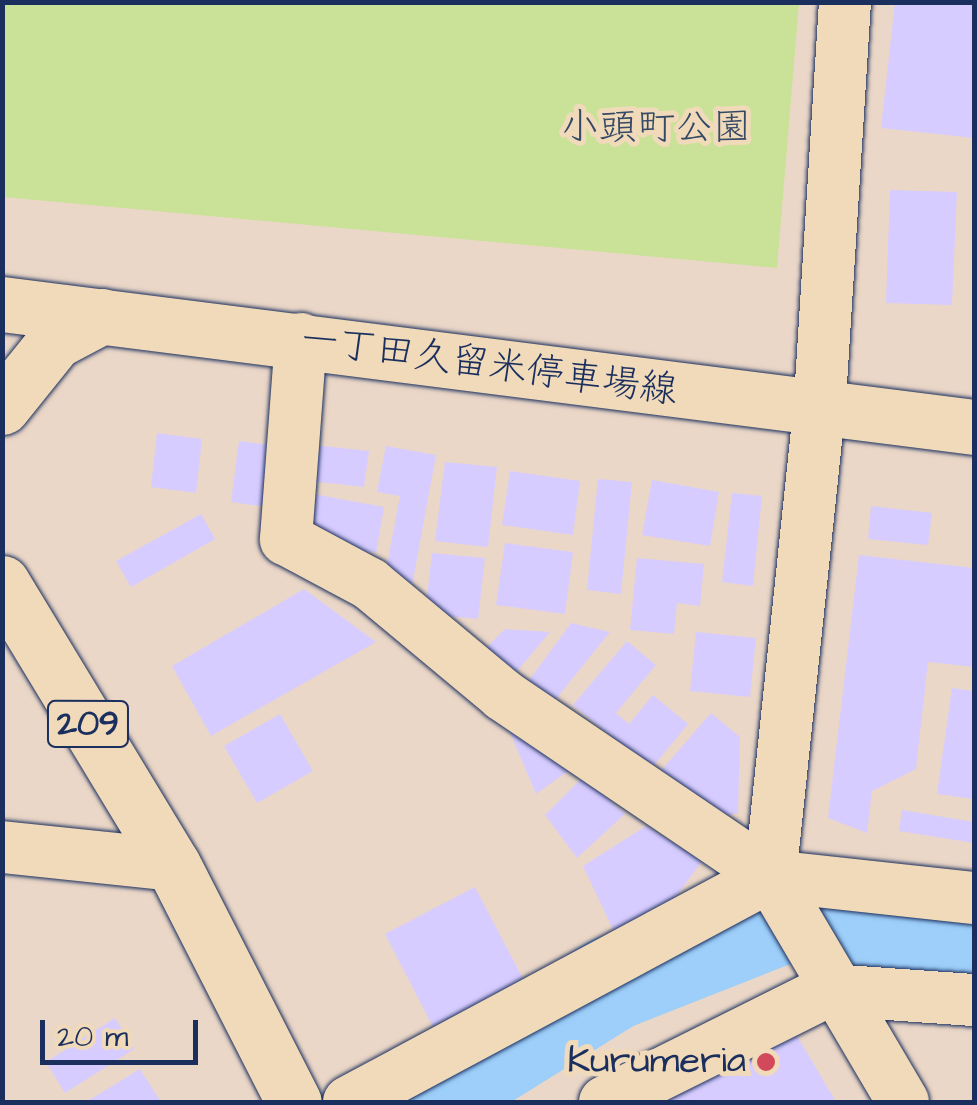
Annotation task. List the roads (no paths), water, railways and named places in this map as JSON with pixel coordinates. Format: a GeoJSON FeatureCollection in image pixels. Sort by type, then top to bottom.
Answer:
{"type":"FeatureCollection","features":[{"type":"Feature","properties":{"kind":"main road","name":"一丁田久留米停車場線"},"geometry":{"type":"LineString","coordinates":[[2,304],[301,339],[819,412],[974,427]]}},
{"type":"Feature","properties":{"kind":"main road"},"geometry":{"type":"LineString","coordinates":[[2,406],[56,341],[102,316]]}},
{"type":"Feature","properties":{"kind":"main road","name":"209"},"geometry":{"type":"LineString","coordinates":[[2,584],[174,865],[294,1102]]}},
{"type":"Feature","properties":{"kind":"street"},"geometry":{"type":"LineString","coordinates":[[845,2],[819,412],[770,876],[830,990],[903,1102]]}},
{"type":"Feature","properties":{"kind":"street"},"geometry":{"type":"LineString","coordinates":[[301,339],[286,539],[370,584],[502,695],[770,876],[974,898]]}},
{"type":"Feature","properties":{"kind":"street"},"geometry":{"type":"LineString","coordinates":[[2,847],[174,865]]}},
{"type":"Feature","properties":{"kind":"street"},"geometry":{"type":"LineString","coordinates":[[349,1102],[770,876]]}},
{"type":"Feature","properties":{"kind":"street"},"geometry":{"type":"LineString","coordinates":[[605,1102],[830,990],[974,1000]]}},
{"type":"Feature","properties":{"kind":"waterway"},"geometry":{"type":"LineString","coordinates":[[420,1102],[611,983],[794,911],[974,932]]}},
{"type":"Feature","properties":{"kind":"place","name":"Kurumeria"},"geometry":{"type":"Point","coordinates":[766,1062]}},
{"type":"Feature","properties":{"kind":"park label","name":"小頭町公園"},"geometry":{"type":"Point","coordinates":[656,129]}}]}
